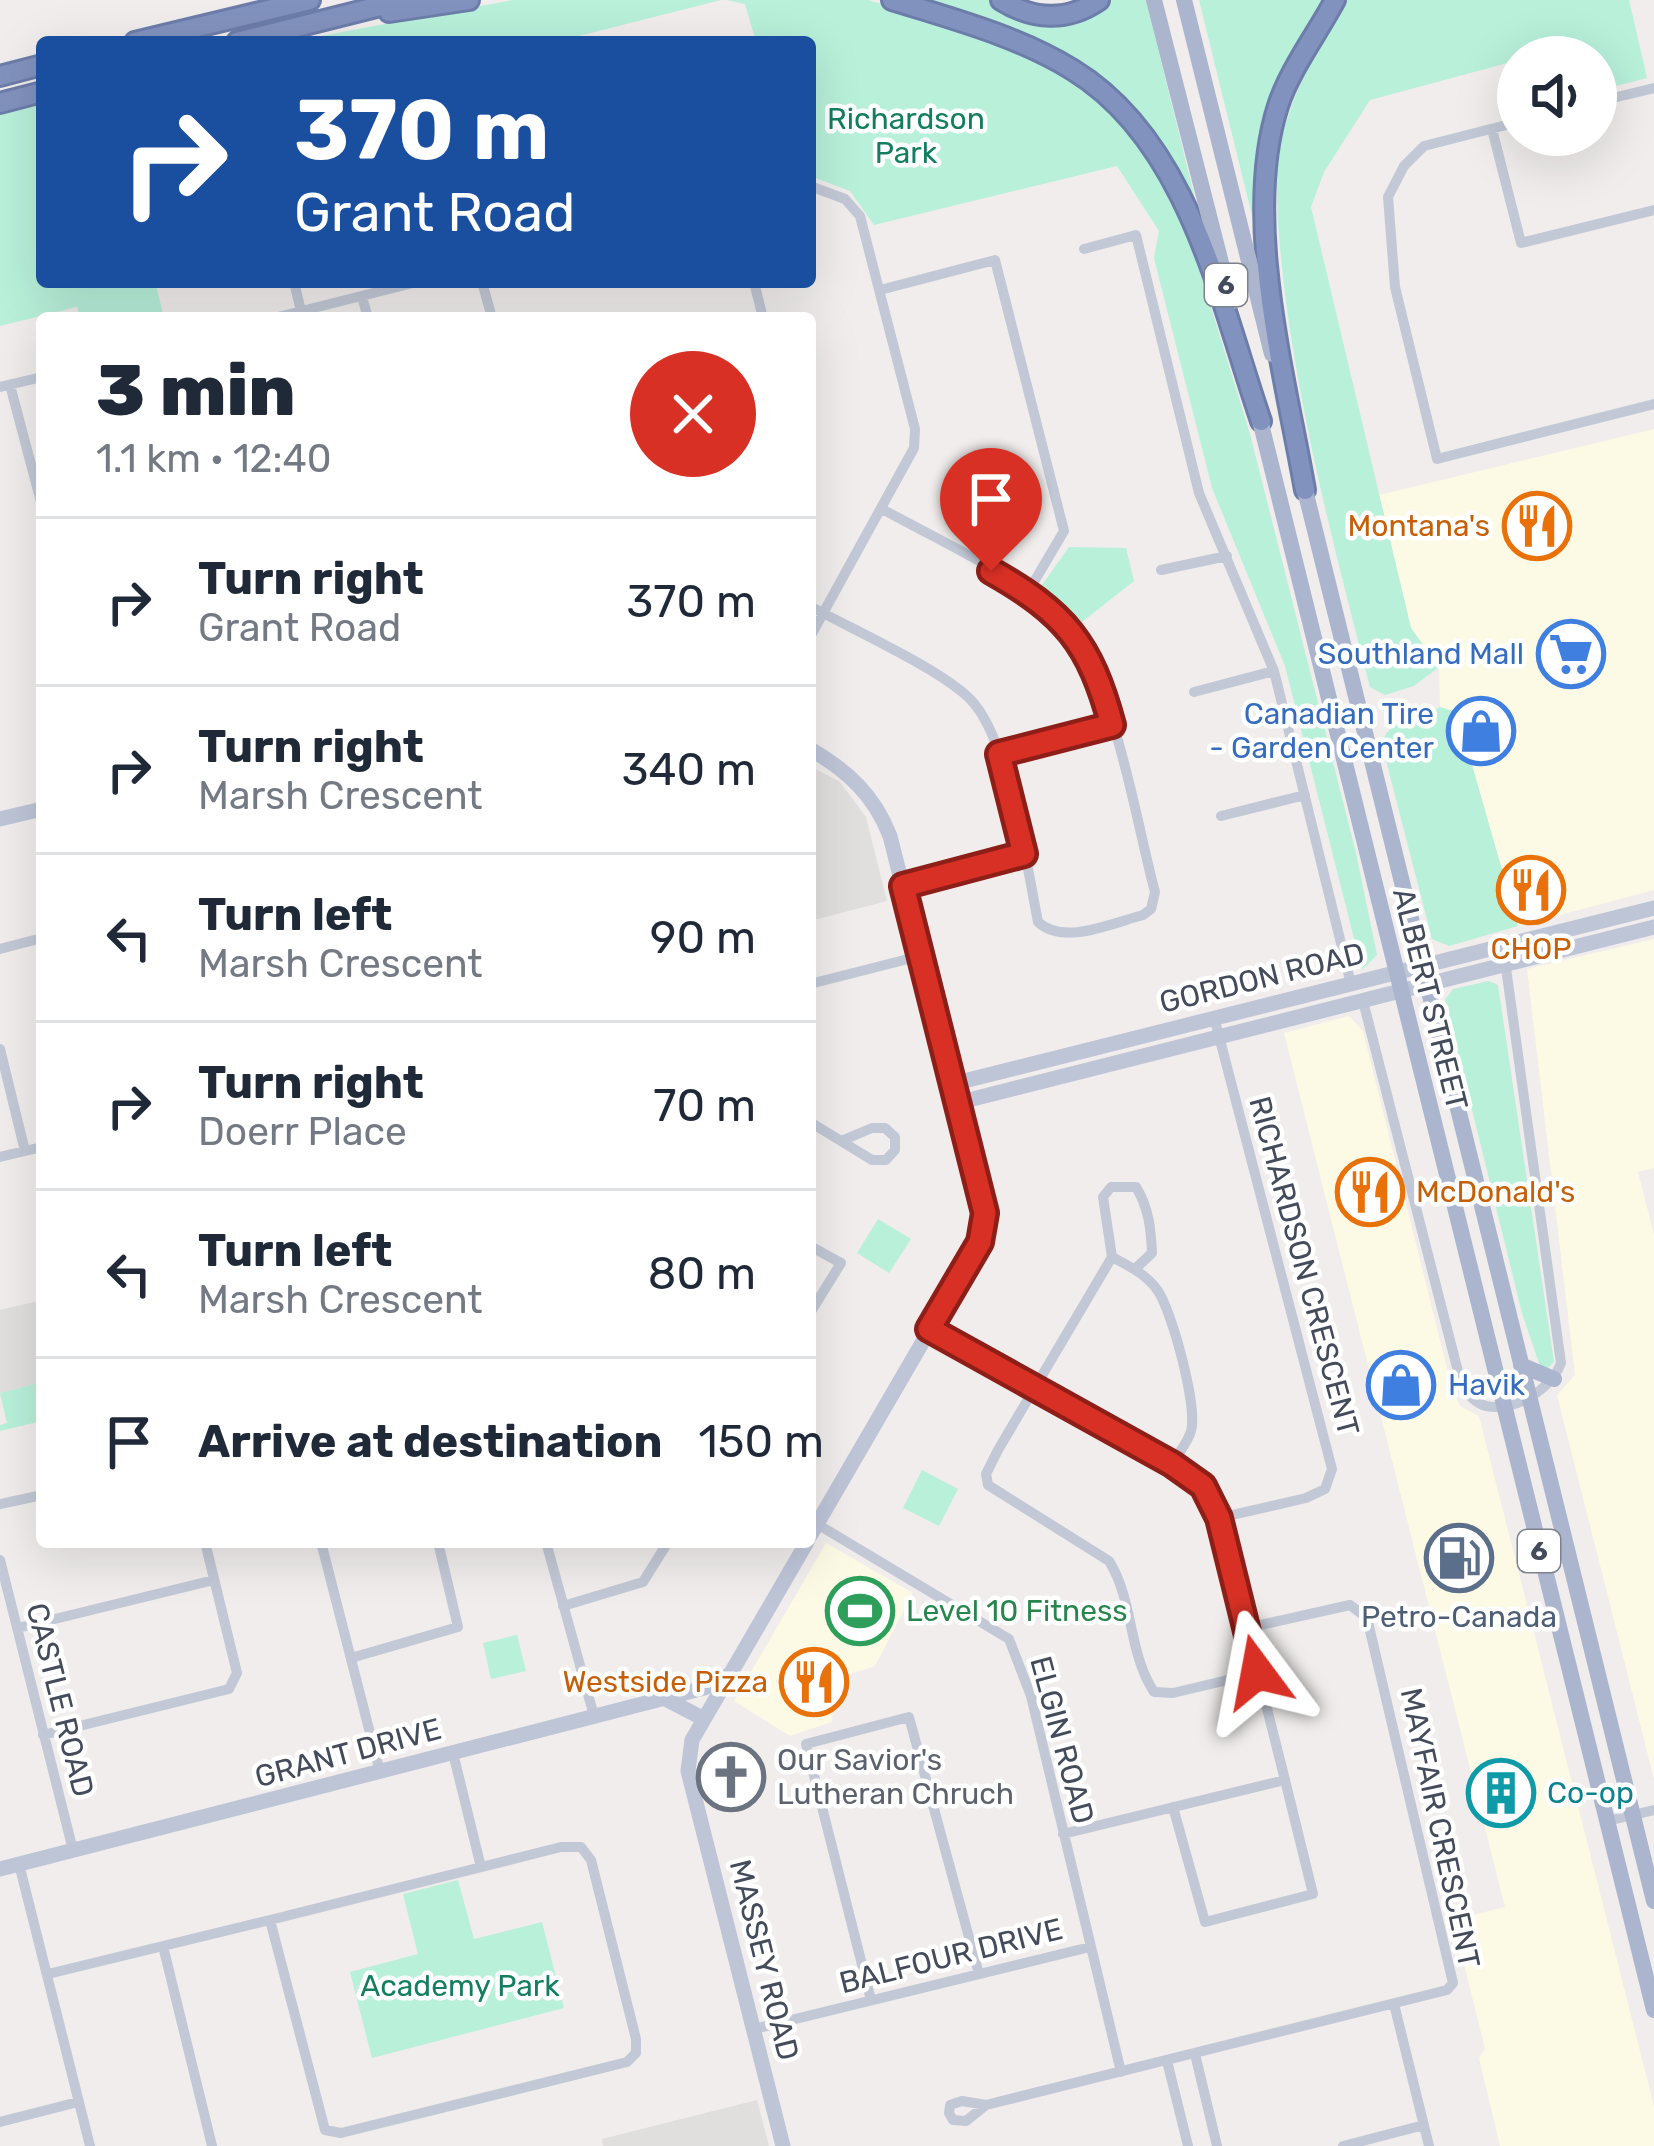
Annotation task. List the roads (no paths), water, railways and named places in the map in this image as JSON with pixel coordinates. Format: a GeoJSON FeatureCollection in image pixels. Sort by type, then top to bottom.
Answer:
{"type":"FeatureCollection","features":[{"type":"Feature","properties":{"kind":"highway"},"geometry":{"type":"LineString","coordinates":[[160,36],[310,0]]}},
{"type":"Feature","properties":{"kind":"highway"},"geometry":{"type":"LineString","coordinates":[[260,36],[404,0]]}},
{"type":"Feature","properties":{"kind":"highway"},"geometry":{"type":"LineString","coordinates":[[313,22],[469,0]]}},
{"type":"Feature","properties":{"kind":"highway"},"geometry":{"type":"LineString","coordinates":[[892,0],[976,27],[1056,61],[1095,86],[1146,137],[1178,187],[1261,422]]}},
{"type":"Feature","properties":{"kind":"highway"},"geometry":{"type":"LineString","coordinates":[[1001,0],[1028,14],[1047,17],[1075,13],[1099,0]]}},
{"type":"Feature","properties":{"kind":"highway"},"geometry":{"type":"LineString","coordinates":[[1305,490],[1272,291],[1264,202],[1280,99],[1336,0]]}},
{"type":"Feature","properties":{"kind":"highway"},"geometry":{"type":"LineString","coordinates":[[0,76],[36,66]]}},
{"type":"Feature","properties":{"kind":"highway"},"geometry":{"type":"LineString","coordinates":[[0,103],[36,94]]}},
{"type":"Feature","properties":{"kind":"main road","name":"ALBERT STREET"},"geometry":{"type":"LineString","coordinates":[[1154,0],[1654,2010]]}},
{"type":"Feature","properties":{"kind":"main road","name":"ALBERT STREET"},"geometry":{"type":"LineString","coordinates":[[1184,0],[1654,1901]]}},
{"type":"Feature","properties":{"kind":"main road"},"geometry":{"type":"LineString","coordinates":[[1521,1364],[1554,1379]]}},
{"type":"Feature","properties":{"kind":"street"},"geometry":{"type":"LineString","coordinates":[[1617,97],[1654,88]]}},
{"type":"Feature","properties":{"kind":"street"},"geometry":{"type":"LineString","coordinates":[[1497,128],[1424,146],[1404,166],[1388,197],[1395,287],[1437,459],[1654,404]]}},
{"type":"Feature","properties":{"kind":"street"},"geometry":{"type":"LineString","coordinates":[[1492,129],[1521,243],[1654,210]]}},
{"type":"Feature","properties":{"kind":"street"},"geometry":{"type":"LineString","coordinates":[[816,188],[845,199],[860,216],[915,429],[914,448],[816,626]]}},
{"type":"Feature","properties":{"kind":"street"},"geometry":{"type":"LineString","coordinates":[[1084,249],[1136,235],[1199,493],[1274,671],[1351,984]]}},
{"type":"Feature","properties":{"kind":"street"},"geometry":{"type":"LineString","coordinates":[[880,290],[995,260],[1064,531],[1028,592]]}},
{"type":"Feature","properties":{"kind":"street"},"geometry":{"type":"LineString","coordinates":[[295,288],[301,311]]}},
{"type":"Feature","properties":{"kind":"street"},"geometry":{"type":"LineString","coordinates":[[297,312],[395,288]]}},
{"type":"Feature","properties":{"kind":"street"},"geometry":{"type":"LineString","coordinates":[[362,297],[366,312]]}},
{"type":"Feature","properties":{"kind":"street"},"geometry":{"type":"LineString","coordinates":[[36,378],[5,386],[36,487]]}},
{"type":"Feature","properties":{"kind":"street"},"geometry":{"type":"LineString","coordinates":[[816,609],[970,698],[986,720],[999,754],[1038,922],[1048,931],[1070,933],[1151,909],[1155,892],[1099,675],[1081,646],[1063,621],[1028,592],[882,508]]}},
{"type":"Feature","properties":{"kind":"street"},"geometry":{"type":"LineString","coordinates":[[1161,570],[1227,556]]}},
{"type":"Feature","properties":{"kind":"street"},"geometry":{"type":"LineString","coordinates":[[1194,692],[1274,671]]}},
{"type":"Feature","properties":{"kind":"street"},"geometry":{"type":"LineString","coordinates":[[999,754],[1112,725]]}},
{"type":"Feature","properties":{"kind":"street","name":"MASSEY ROAD"},"geometry":{"type":"LineString","coordinates":[[816,752],[871,796],[890,836],[985,1213],[972,1257],[816,1525]]}},
{"type":"Feature","properties":{"kind":"street"},"geometry":{"type":"LineString","coordinates":[[1221,816],[1305,795]]}},
{"type":"Feature","properties":{"kind":"street"},"geometry":{"type":"LineString","coordinates":[[0,820],[36,811]]}},
{"type":"Feature","properties":{"kind":"street"},"geometry":{"type":"LineString","coordinates":[[903,886],[1024,854]]}},
{"type":"Feature","properties":{"kind":"street","name":"GORDON ROAD"},"geometry":{"type":"LineString","coordinates":[[952,1084],[1654,908]]}},
{"type":"Feature","properties":{"kind":"street","name":"GORDON ROAD"},"geometry":{"type":"LineString","coordinates":[[957,1103],[1654,927]]}},
{"type":"Feature","properties":{"kind":"street"},"geometry":{"type":"LineString","coordinates":[[0,949],[36,940]]}},
{"type":"Feature","properties":{"kind":"street"},"geometry":{"type":"LineString","coordinates":[[1363,1001],[1462,1387],[1486,1406],[1529,1397],[1554,1379],[1562,1364],[1503,946]]}},
{"type":"Feature","properties":{"kind":"street"},"geometry":{"type":"LineString","coordinates":[[816,982],[920,956]]}},
{"type":"Feature","properties":{"kind":"street","name":"RICHARDSON CRESCENT"},"geometry":{"type":"LineString","coordinates":[[1214,1017],[1332,1469],[1325,1489],[1306,1498],[1219,1518]]}},
{"type":"Feature","properties":{"kind":"street"},"geometry":{"type":"LineString","coordinates":[[0,1049],[25,1151]]}},
{"type":"Feature","properties":{"kind":"street"},"geometry":{"type":"LineString","coordinates":[[1080,1051],[1084,1070]]}},
{"type":"Feature","properties":{"kind":"street"},"geometry":{"type":"LineString","coordinates":[[816,1126],[872,1160],[886,1160],[895,1150],[895,1137],[885,1128],[872,1128],[841,1141]]}},
{"type":"Feature","properties":{"kind":"street"},"geometry":{"type":"LineString","coordinates":[[0,1157],[36,1148]]}},
{"type":"Feature","properties":{"kind":"street"},"geometry":{"type":"LineString","coordinates":[[1135,1269],[1151,1253],[1151,1238],[1146,1203],[1136,1187],[1126,1184],[1111,1187],[1102,1197],[1112,1257],[986,1474],[988,1485],[1109,1562],[1118,1576],[1142,1675],[1154,1692],[1173,1693],[1257,1672]]}},
{"type":"Feature","properties":{"kind":"street"},"geometry":{"type":"LineString","coordinates":[[816,1249],[841,1263],[816,1303]]}},
{"type":"Feature","properties":{"kind":"street"},"geometry":{"type":"LineString","coordinates":[[1112,1257],[1155,1286],[1164,1302],[1193,1408],[1191,1431],[1172,1464]]}},
{"type":"Feature","properties":{"kind":"street"},"geometry":{"type":"LineString","coordinates":[[929,1329],[1172,1464],[1203,1486],[1219,1518],[1313,1894],[1205,1922],[1173,1807]]}},
{"type":"Feature","properties":{"kind":"street"},"geometry":{"type":"LineString","coordinates":[[0,1504],[36,1495]]}},
{"type":"Feature","properties":{"kind":"street","name":"ELGIN ROAD"},"geometry":{"type":"LineString","coordinates":[[816,1537],[1009,1639],[1031,1696],[1121,2072]]}},
{"type":"Feature","properties":{"kind":"street"},"geometry":{"type":"LineString","coordinates":[[44,1735],[229,1689],[237,1673],[206,1548]]}},
{"type":"Feature","properties":{"kind":"street"},"geometry":{"type":"LineString","coordinates":[[323,1548],[380,1772]]}},
{"type":"Feature","properties":{"kind":"street"},"geometry":{"type":"LineString","coordinates":[[351,1658],[458,1627],[438,1548]]}},
{"type":"Feature","properties":{"kind":"street"},"geometry":{"type":"LineString","coordinates":[[548,1548],[594,1716]]}},
{"type":"Feature","properties":{"kind":"street"},"geometry":{"type":"LineString","coordinates":[[563,1606],[643,1582],[664,1548]]}},
{"type":"Feature","properties":{"kind":"street","name":"MASSEY ROAD"},"geometry":{"type":"LineString","coordinates":[[783,2146],[688,1771],[692,1740],[803,1548]]}},
{"type":"Feature","properties":{"kind":"street","name":"CASTLE ROAD"},"geometry":{"type":"LineString","coordinates":[[0,1565],[73,1850]]}},
{"type":"Feature","properties":{"kind":"street"},"geometry":{"type":"LineString","coordinates":[[18,1628],[214,1580]]}},
{"type":"Feature","properties":{"kind":"street","name":"MAYFAIR CRESCENT"},"geometry":{"type":"LineString","coordinates":[[986,2104],[1448,1990],[1453,1982],[1367,1618],[1350,1605],[1246,1628]]}},
{"type":"Feature","properties":{"kind":"street","name":"GRANT DRIVE"},"geometry":{"type":"LineString","coordinates":[[0,1869],[704,1688],[731,1674]]}},
{"type":"Feature","properties":{"kind":"street"},"geometry":{"type":"LineString","coordinates":[[662,1697],[704,1719]]}},
{"type":"Feature","properties":{"kind":"street"},"geometry":{"type":"LineString","coordinates":[[871,2000],[806,1744],[909,1717],[979,1974]]}},
{"type":"Feature","properties":{"kind":"street"},"geometry":{"type":"LineString","coordinates":[[453,1753],[481,1868]]}},
{"type":"Feature","properties":{"kind":"street"},"geometry":{"type":"LineString","coordinates":[[1063,1834],[1285,1780]]}},
{"type":"Feature","properties":{"kind":"street"},"geometry":{"type":"LineString","coordinates":[[1607,1821],[1654,1810]]}},
{"type":"Feature","properties":{"kind":"street"},"geometry":{"type":"LineString","coordinates":[[48,1974],[561,1847],[580,1847],[591,1860],[637,2039],[636,2053],[627,2062],[341,2133],[325,2130],[270,1920]]}},
{"type":"Feature","properties":{"kind":"street"},"geometry":{"type":"LineString","coordinates":[[19,1864],[89,2146]]}},
{"type":"Feature","properties":{"kind":"street"},"geometry":{"type":"LineString","coordinates":[[163,1946],[212,2146]]}},
{"type":"Feature","properties":{"kind":"street","name":"BALFOUR DRIVE"},"geometry":{"type":"LineString","coordinates":[[754,2029],[1090,1947]]}},
{"type":"Feature","properties":{"kind":"street"},"geometry":{"type":"LineString","coordinates":[[1394,2004],[1429,2146]]}},
{"type":"Feature","properties":{"kind":"street"},"geometry":{"type":"LineString","coordinates":[[1195,2054],[1217,2146]]}},
{"type":"Feature","properties":{"kind":"street"},"geometry":{"type":"LineString","coordinates":[[1167,2061],[1188,2146]]}},
{"type":"Feature","properties":{"kind":"street"},"geometry":{"type":"LineString","coordinates":[[0,2122],[78,2102]]}},
{"type":"Feature","properties":{"kind":"street"},"geometry":{"type":"LineString","coordinates":[[1343,2146],[1424,2125]]}},
{"type":"Feature","properties":{"kind":"place","name":"Montana's"},"geometry":{"type":"Point","coordinates":[1537,526]}},
{"type":"Feature","properties":{"kind":"place","name":"Southland Mall"},"geometry":{"type":"Point","coordinates":[1571,654]}},
{"type":"Feature","properties":{"kind":"place","name":"Canadian Tire - Garden Center"},"geometry":{"type":"Point","coordinates":[1481,731]}},
{"type":"Feature","properties":{"kind":"place","name":"CHOP"},"geometry":{"type":"Point","coordinates":[1531,890]}},
{"type":"Feature","properties":{"kind":"place","name":"McDonald's"},"geometry":{"type":"Point","coordinates":[1370,1192]}},
{"type":"Feature","properties":{"kind":"place","name":"Havik"},"geometry":{"type":"Point","coordinates":[1401,1385]}},
{"type":"Feature","properties":{"kind":"place","name":"Petro-Canada"},"geometry":{"type":"Point","coordinates":[1459,1558]}},
{"type":"Feature","properties":{"kind":"place","name":"Level 10 Fitness"},"geometry":{"type":"Point","coordinates":[860,1611]}},
{"type":"Feature","properties":{"kind":"place","name":"Westside Pizza"},"geometry":{"type":"Point","coordinates":[814,1682]}},
{"type":"Feature","properties":{"kind":"place","name":"Our Savior's Lutheran Chruch"},"geometry":{"type":"Point","coordinates":[731,1777]}},
{"type":"Feature","properties":{"kind":"place","name":"Co-op"},"geometry":{"type":"Point","coordinates":[1501,1793]}},
{"type":"Feature","properties":{"kind":"park label","name":"Richardson Park"},"geometry":{"type":"Point","coordinates":[906,136]}},
{"type":"Feature","properties":{"kind":"park label","name":"Academy Park"},"geometry":{"type":"Point","coordinates":[460,1986]}}]}
